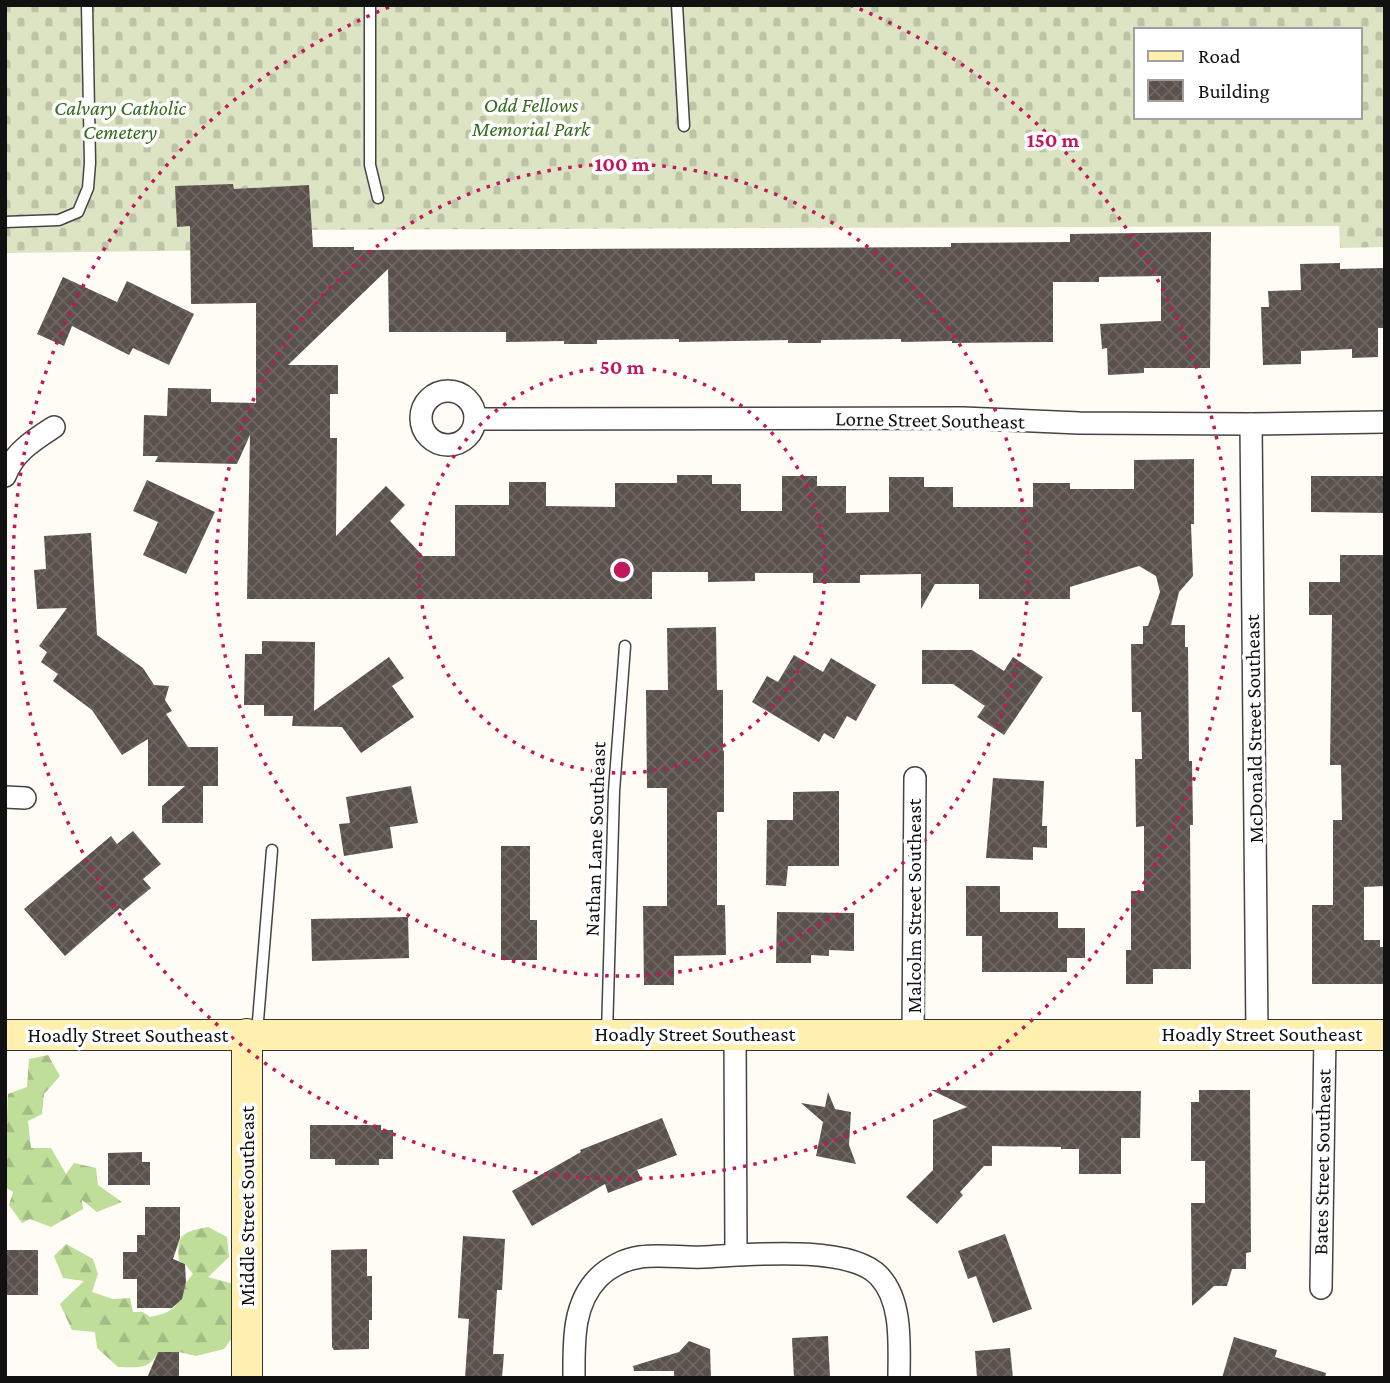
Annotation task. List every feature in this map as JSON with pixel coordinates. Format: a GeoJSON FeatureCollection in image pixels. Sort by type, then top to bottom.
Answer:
{"type":"FeatureCollection","features":[{"type":"Feature","properties":{"kind":"street","name":"Lorne Street Southeast"},"geometry":{"type":"LineString","coordinates":[[475,419],[963,418],[1079,423],[1385,422]]}},
{"type":"Feature","properties":{"kind":"street","name":"McDonald Street Southeast"},"geometry":{"type":"LineString","coordinates":[[1251,424],[1257,1034]]}},
{"type":"Feature","properties":{"kind":"street"},"geometry":{"type":"LineString","coordinates":[[5,476],[13,458],[54,427]]}},
{"type":"Feature","properties":{"kind":"street","name":"Malcolm Street Southeast"},"geometry":{"type":"LineString","coordinates":[[913,1034],[915,778]]}},
{"type":"Feature","properties":{"kind":"street","name":"Middle Street Southeast"},"geometry":{"type":"LineString","coordinates":[[247,1378],[252,1034]]}},
{"type":"Feature","properties":{"kind":"street"},"geometry":{"type":"LineString","coordinates":[[735,1034],[736,1253]]}},
{"type":"Feature","properties":{"kind":"street","name":"Hoadly Street Southeast"},"geometry":{"type":"LineString","coordinates":[[5,1035],[1385,1035]]}},
{"type":"Feature","properties":{"kind":"street","name":"Bates Street Southeast"},"geometry":{"type":"LineString","coordinates":[[1321,1288],[1325,1035]]}},
{"type":"Feature","properties":{"kind":"street"},"geometry":{"type":"LineString","coordinates":[[574,1378],[574,1334],[582,1299],[597,1278],[613,1265],[639,1257],[705,1257],[736,1253],[855,1261],[879,1275],[894,1299],[899,1344],[899,1378]]}},
{"type":"Feature","properties":{"kind":"lane"},"geometry":{"type":"LineString","coordinates":[[5,222],[59,219],[78,212],[88,188],[90,163],[87,5]]}},
{"type":"Feature","properties":{"kind":"lane"},"geometry":{"type":"LineString","coordinates":[[370,5],[370,166],[378,198]]}},
{"type":"Feature","properties":{"kind":"lane"},"geometry":{"type":"LineString","coordinates":[[677,5],[684,126]]}},
{"type":"Feature","properties":{"kind":"lane","name":"Nathan Lane Southeast"},"geometry":{"type":"LineString","coordinates":[[607,1034],[614,791],[625,646]]}},
{"type":"Feature","properties":{"kind":"lane"},"geometry":{"type":"LineString","coordinates":[[252,1034],[272,850]]}},
{"type":"Feature","properties":{"kind":"green space","name":"Odd Fellows Memorial Park"},"geometry":{"type":"Polygon","coordinates":[[[5,5],[1385,5],[1385,247],[1340,248],[1339,226],[237,230],[237,250],[5,253],[5,5]]]}},
{"type":"Feature","properties":{"kind":"green space"},"geometry":{"type":"Polygon","coordinates":[[[48,1055],[60,1076],[44,1094],[42,1114],[28,1121],[31,1148],[51,1148],[66,1174],[74,1163],[96,1168],[98,1185],[122,1202],[97,1212],[82,1200],[83,1209],[51,1227],[30,1219],[22,1223],[9,1205],[13,1192],[5,1187],[5,1117],[7,1118],[8,1094],[27,1087],[29,1059],[48,1055]]]}},
{"type":"Feature","properties":{"kind":"green space"},"geometry":{"type":"Polygon","coordinates":[[[208,1227],[227,1237],[229,1257],[208,1277],[237,1285],[252,1311],[224,1349],[196,1356],[179,1352],[158,1352],[146,1365],[118,1367],[97,1348],[95,1332],[72,1330],[60,1304],[84,1281],[63,1278],[54,1256],[66,1244],[93,1259],[98,1274],[92,1292],[113,1299],[130,1298],[133,1312],[143,1312],[150,1317],[175,1306],[193,1274],[179,1261],[180,1240],[187,1233],[208,1227]]]}},
{"type":"Feature","properties":{"kind":"building"},"geometry":{"type":"Polygon","coordinates":[[[233,184],[234,189],[309,185],[313,247],[354,247],[354,250],[951,247],[951,243],[1070,242],[1070,234],[1211,232],[1210,368],[1144,368],[1144,373],[1108,375],[1107,348],[1102,349],[1100,324],[1161,321],[1161,276],[1099,277],[1099,282],[1053,282],[1053,342],[901,342],[901,339],[788,343],[788,340],[679,342],[679,339],[597,340],[597,344],[564,344],[564,341],[506,342],[506,332],[389,332],[388,269],[288,365],[338,365],[338,394],[330,394],[330,438],[337,438],[336,536],[386,486],[405,505],[390,521],[423,556],[455,556],[455,505],[509,505],[509,482],[546,482],[546,506],[615,507],[615,483],[677,483],[677,475],[712,475],[712,484],[741,484],[741,511],[782,511],[782,476],[817,476],[817,486],[846,486],[846,513],[889,512],[889,477],[924,477],[924,487],[953,487],[953,507],[1033,507],[1033,483],[1070,483],[1070,489],[1134,489],[1134,460],[1194,459],[1194,524],[1191,524],[1193,576],[1179,592],[1171,625],[1185,625],[1185,647],[1188,647],[1189,761],[1192,761],[1193,825],[1190,825],[1191,969],[1153,969],[1153,984],[1126,984],[1126,950],[1131,950],[1131,891],[1144,891],[1144,826],[1136,827],[1135,759],[1142,759],[1141,712],[1132,712],[1131,644],[1143,644],[1143,626],[1148,626],[1160,592],[1156,576],[1139,566],[1070,587],[1070,599],[979,599],[979,584],[935,584],[921,609],[921,574],[860,575],[860,583],[813,583],[813,573],[755,573],[755,581],[708,582],[708,572],[652,572],[652,599],[247,599],[250,435],[237,464],[155,462],[158,456],[143,456],[144,415],[167,416],[168,388],[211,389],[211,402],[256,403],[256,303],[191,304],[190,226],[177,227],[175,186],[233,184]]]}},
{"type":"Feature","properties":{"kind":"building"},"geometry":{"type":"Polygon","coordinates":[[[1340,263],[1340,269],[1385,268],[1385,328],[1378,328],[1378,357],[1352,358],[1352,349],[1301,351],[1301,364],[1263,365],[1261,307],[1269,307],[1268,291],[1301,290],[1300,264],[1340,263]]]}},
{"type":"Feature","properties":{"kind":"building"},"geometry":{"type":"Polygon","coordinates":[[[63,277],[117,302],[127,281],[194,314],[169,365],[133,348],[129,355],[72,326],[64,346],[37,334],[63,277]]]}},
{"type":"Feature","properties":{"kind":"building"},"geometry":{"type":"Polygon","coordinates":[[[1311,476],[1385,476],[1385,513],[1311,512],[1311,476]]]}},
{"type":"Feature","properties":{"kind":"building"},"geometry":{"type":"Polygon","coordinates":[[[147,480],[215,512],[186,574],[143,555],[158,522],[133,511],[147,480]]]}},
{"type":"Feature","properties":{"kind":"building"},"geometry":{"type":"Polygon","coordinates":[[[91,533],[97,635],[143,668],[154,685],[169,686],[165,700],[172,711],[166,714],[188,747],[218,747],[218,786],[203,786],[203,823],[162,823],[162,806],[185,786],[148,786],[148,739],[122,755],[92,710],[53,681],[58,674],[41,662],[47,652],[39,646],[67,608],[37,609],[34,570],[46,569],[44,536],[91,533]]]}},
{"type":"Feature","properties":{"kind":"building"},"geometry":{"type":"Polygon","coordinates":[[[1340,555],[1385,555],[1385,886],[1364,887],[1364,940],[1380,940],[1380,947],[1385,947],[1385,984],[1312,984],[1312,905],[1333,905],[1333,820],[1342,820],[1341,765],[1330,765],[1332,615],[1309,615],[1309,582],[1340,582],[1340,555]]]}},
{"type":"Feature","properties":{"kind":"building"},"geometry":{"type":"Polygon","coordinates":[[[716,627],[717,690],[723,690],[724,750],[724,812],[717,812],[717,905],[725,905],[726,955],[674,956],[674,985],[644,985],[643,906],[667,906],[667,788],[647,788],[646,690],[668,690],[667,628],[716,627]]]}},
{"type":"Feature","properties":{"kind":"building"},"geometry":{"type":"Polygon","coordinates":[[[262,641],[315,642],[314,711],[389,657],[404,678],[392,686],[414,717],[361,753],[342,727],[292,726],[293,716],[264,716],[264,705],[244,705],[245,654],[262,654],[262,641]]]}},
{"type":"Feature","properties":{"kind":"building"},"geometry":{"type":"Polygon","coordinates":[[[922,650],[972,650],[1004,671],[1013,657],[1043,677],[1004,735],[977,717],[985,706],[953,684],[922,684],[922,650]]]}},
{"type":"Feature","properties":{"kind":"building"},"geometry":{"type":"Polygon","coordinates":[[[794,655],[823,672],[831,658],[876,685],[856,721],[847,716],[834,739],[824,733],[819,742],[752,702],[767,676],[778,682],[794,655]]]}},
{"type":"Feature","properties":{"kind":"building"},"geometry":{"type":"Polygon","coordinates":[[[993,778],[1044,781],[1042,826],[1047,826],[1047,848],[1033,847],[1033,860],[986,858],[993,778]]]}},
{"type":"Feature","properties":{"kind":"building"},"geometry":{"type":"Polygon","coordinates":[[[411,786],[418,823],[390,827],[393,848],[344,856],[339,824],[350,823],[346,797],[411,786]]]}},
{"type":"Feature","properties":{"kind":"building"},"geometry":{"type":"Polygon","coordinates":[[[839,791],[839,866],[788,866],[786,886],[766,885],[767,820],[793,820],[793,792],[839,791]]]}},
{"type":"Feature","properties":{"kind":"building"},"geometry":{"type":"Polygon","coordinates":[[[133,831],[161,864],[143,879],[151,888],[123,911],[120,908],[65,956],[24,909],[111,836],[117,844],[133,831]]]}},
{"type":"Feature","properties":{"kind":"building"},"geometry":{"type":"Polygon","coordinates":[[[501,846],[530,846],[530,920],[537,920],[537,960],[501,960],[501,846]]]}},
{"type":"Feature","properties":{"kind":"building"},"geometry":{"type":"Polygon","coordinates":[[[966,886],[1000,886],[1000,912],[1058,912],[1058,928],[1085,928],[1085,958],[1067,958],[1067,972],[982,972],[982,936],[966,936],[966,886]]]}},
{"type":"Feature","properties":{"kind":"building"},"geometry":{"type":"Polygon","coordinates":[[[777,912],[854,913],[854,951],[829,950],[829,956],[811,955],[811,963],[776,963],[777,912]]]}},
{"type":"Feature","properties":{"kind":"building"},"geometry":{"type":"Polygon","coordinates":[[[408,917],[409,958],[312,961],[311,919],[408,917]]]}},
{"type":"Feature","properties":{"kind":"building"},"geometry":{"type":"Polygon","coordinates":[[[931,1090],[1141,1091],[1140,1138],[1121,1138],[1121,1174],[1079,1174],[1079,1149],[992,1146],[992,1166],[984,1166],[960,1192],[963,1195],[937,1224],[906,1197],[933,1170],[933,1120],[967,1107],[931,1090]]]}},
{"type":"Feature","properties":{"kind":"building"},"geometry":{"type":"Polygon","coordinates":[[[1199,1090],[1250,1090],[1251,1252],[1246,1253],[1246,1269],[1232,1269],[1227,1286],[1214,1286],[1192,1306],[1191,1203],[1205,1203],[1205,1161],[1191,1161],[1191,1102],[1199,1102],[1199,1090]]]}},
{"type":"Feature","properties":{"kind":"building"},"geometry":{"type":"Polygon","coordinates":[[[828,1092],[835,1109],[851,1112],[849,1145],[856,1164],[816,1156],[823,1122],[801,1103],[825,1107],[828,1092]]]}},
{"type":"Feature","properties":{"kind":"building"},"geometry":{"type":"Polygon","coordinates":[[[662,1118],[677,1155],[637,1170],[642,1180],[608,1193],[605,1184],[532,1226],[512,1191],[581,1152],[580,1150],[662,1118]]]}},
{"type":"Feature","properties":{"kind":"building"},"geometry":{"type":"Polygon","coordinates":[[[310,1125],[381,1125],[381,1130],[393,1130],[393,1159],[379,1159],[379,1165],[335,1165],[335,1159],[310,1159],[310,1125]]]}},
{"type":"Feature","properties":{"kind":"building"},"geometry":{"type":"Polygon","coordinates":[[[142,1152],[142,1162],[150,1162],[150,1185],[108,1185],[108,1153],[142,1152]]]}},
{"type":"Feature","properties":{"kind":"building"},"geometry":{"type":"Polygon","coordinates":[[[145,1207],[180,1207],[180,1238],[173,1259],[185,1264],[186,1282],[182,1299],[172,1308],[137,1308],[137,1279],[123,1279],[123,1252],[137,1252],[137,1235],[145,1235],[145,1207]]]}},
{"type":"Feature","properties":{"kind":"building"},"geometry":{"type":"Polygon","coordinates":[[[1005,1234],[1032,1309],[993,1323],[976,1276],[968,1279],[958,1251],[1005,1234]]]}},
{"type":"Feature","properties":{"kind":"building"},"geometry":{"type":"Polygon","coordinates":[[[463,1236],[505,1239],[502,1290],[497,1290],[493,1354],[504,1354],[502,1378],[465,1378],[469,1319],[458,1318],[463,1236]]]}},
{"type":"Feature","properties":{"kind":"building"},"geometry":{"type":"Polygon","coordinates":[[[367,1249],[367,1276],[372,1276],[369,1349],[334,1350],[331,1250],[367,1249]]]}},
{"type":"Feature","properties":{"kind":"building"},"geometry":{"type":"Polygon","coordinates":[[[5,1250],[38,1250],[38,1295],[5,1295],[5,1250]]]}},
{"type":"Feature","properties":{"kind":"building"},"geometry":{"type":"Polygon","coordinates":[[[828,1336],[830,1378],[794,1378],[792,1338],[828,1336]]]}},
{"type":"Feature","properties":{"kind":"building"},"geometry":{"type":"Polygon","coordinates":[[[1234,1337],[1277,1350],[1275,1357],[1326,1373],[1325,1378],[1222,1378],[1234,1337]]]}},
{"type":"Feature","properties":{"kind":"building"},"geometry":{"type":"Polygon","coordinates":[[[689,1341],[710,1349],[711,1378],[674,1378],[674,1371],[634,1371],[633,1366],[679,1352],[689,1341]]]}},
{"type":"Feature","properties":{"kind":"building"},"geometry":{"type":"Polygon","coordinates":[[[1010,1348],[1013,1378],[977,1378],[975,1351],[1010,1348]]]}},
{"type":"Feature","properties":{"kind":"building"},"geometry":{"type":"Polygon","coordinates":[[[158,1352],[179,1352],[179,1378],[147,1378],[158,1352]]]}},
{"type":"Feature","properties":{"kind":"park label","name":"Calvary Catholic Cemetery"},"geometry":{"type":"Point","coordinates":[120,120]}}]}
